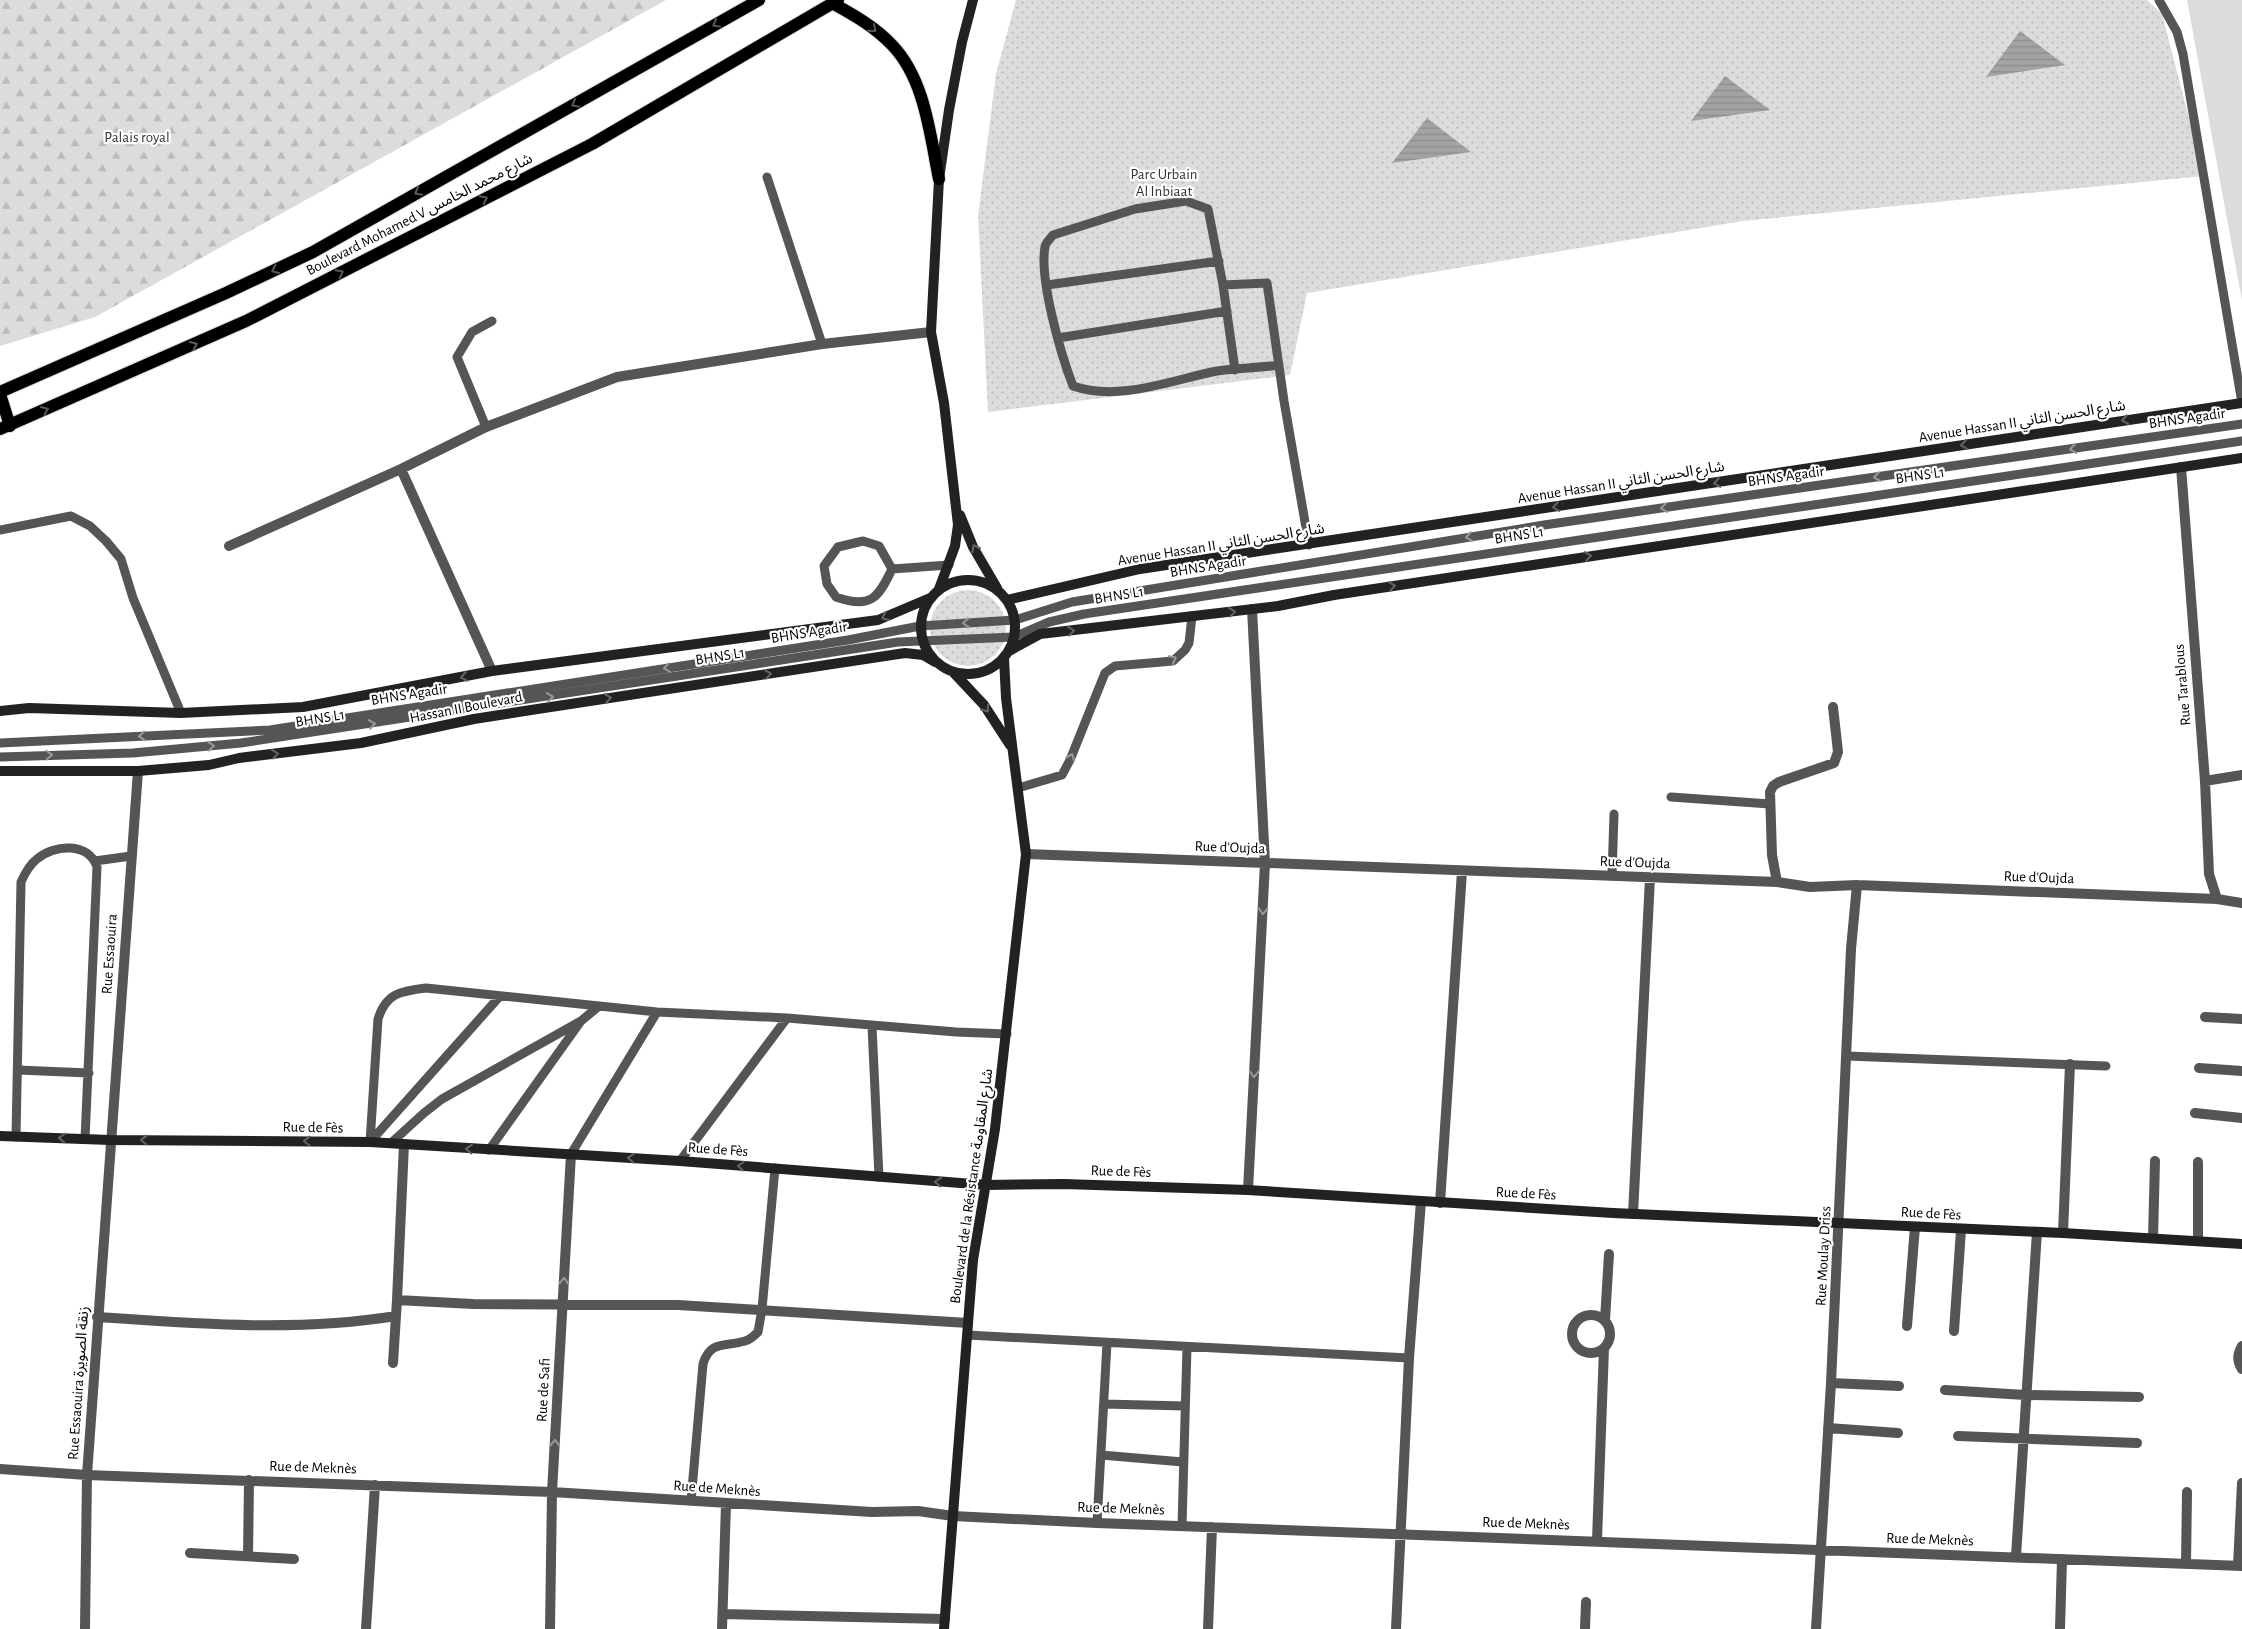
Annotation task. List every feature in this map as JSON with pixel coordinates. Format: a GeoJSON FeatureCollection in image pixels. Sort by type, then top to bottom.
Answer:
{"type":"FeatureCollection","features":[{"type":"Feature","properties":{"kind":"main road","name":"Boulevard Mohamed V شارع محمد الخامس"},"geometry":{"type":"LineString","coordinates":[[0,393],[226,293],[313,252],[759,0]]}},
{"type":"Feature","properties":{"kind":"main road","name":"Boulevard Mohamed V شارع محمد الخامس"},"geometry":{"type":"LineString","coordinates":[[5,427],[246,321],[592,144],[835,2]]}},
{"type":"Feature","properties":{"kind":"main road"},"geometry":{"type":"LineString","coordinates":[[835,2],[865,22],[893,46],[914,77],[925,113],[939,179]]}},
{"type":"Feature","properties":{"kind":"main road"},"geometry":{"type":"LineString","coordinates":[[0,393],[5,427]]}},
{"type":"Feature","properties":{"kind":"street"},"geometry":{"type":"LineString","coordinates":[[939,589],[956,543],[958,525],[944,403],[931,332],[939,179],[949,110],[962,42],[973,0]]}},
{"type":"Feature","properties":{"kind":"street"},"geometry":{"type":"LineString","coordinates":[[230,546],[401,469],[486,427],[617,377],[822,344],[931,332]]}},
{"type":"Feature","properties":{"kind":"street","name":"Avenue Hassan II شارع الحسن الثاني"},"geometry":{"type":"LineString","coordinates":[[1007,600],[1140,569],[2242,403]]}},
{"type":"Feature","properties":{"kind":"street"},"geometry":{"type":"LineString","coordinates":[[954,673],[970,675],[984,672],[1006,655],[1040,634],[1295,603],[1344,593],[2242,458]]}},
{"type":"Feature","properties":{"kind":"street","name":"Rue Tarablous"},"geometry":{"type":"LineString","coordinates":[[2181,467],[2205,781],[2209,874],[2216,899]]}},
{"type":"Feature","properties":{"kind":"street"},"geometry":{"type":"LineString","coordinates":[[401,469],[492,671]]}},
{"type":"Feature","properties":{"kind":"street"},"geometry":{"type":"LineString","coordinates":[[956,504],[974,547],[998,590],[1007,600],[1015,620],[1014,638],[1006,655]]}},
{"type":"Feature","properties":{"kind":"street"},"geometry":{"type":"LineString","coordinates":[[935,662],[922,642],[920,626],[923,611],[930,598],[939,589],[950,583],[963,580],[976,580],[998,590]]}},
{"type":"Feature","properties":{"kind":"street","name":"Hassan II Boulevard"},"geometry":{"type":"LineString","coordinates":[[0,711],[29,708],[181,713],[303,707],[492,671],[878,620],[930,598]]}},
{"type":"Feature","properties":{"kind":"street"},"geometry":{"type":"LineString","coordinates":[[1248,1190],[1265,863],[1252,609]]}},
{"type":"Feature","properties":{"kind":"street","name":"Hassan II Boulevard"},"geometry":{"type":"LineString","coordinates":[[0,771],[138,771],[209,765],[239,758],[361,743],[522,711],[905,653],[923,655],[954,673]]}},
{"type":"Feature","properties":{"kind":"street","name":"Boulevard de la Résistance شارع المقاومة"},"geometry":{"type":"LineString","coordinates":[[944,1624],[973,1260],[986,1185],[1007,1034],[1026,854],[1012,748],[1006,655]]}},
{"type":"Feature","properties":{"kind":"street","name":"Boulevard de la Résistance شارع المقاومة"},"geometry":{"type":"LineString","coordinates":[[954,673],[984,705],[1012,748]]}},
{"type":"Feature","properties":{"kind":"street"},"geometry":{"type":"LineString","coordinates":[[1777,882],[1772,855],[1770,792],[1773,786],[1779,782],[1834,763],[1837,758],[1833,707]]}},
{"type":"Feature","properties":{"kind":"street","name":"Rue Essaouira"},"geometry":{"type":"LineString","coordinates":[[110,1140],[138,771]]}},
{"type":"Feature","properties":{"kind":"street"},"geometry":{"type":"LineString","coordinates":[[2205,781],[2242,775]]}},
{"type":"Feature","properties":{"kind":"street","name":"Rue d'Oujda"},"geometry":{"type":"LineString","coordinates":[[1026,854],[1777,882],[1810,887],[1857,885],[2216,899],[2242,903]]}},
{"type":"Feature","properties":{"kind":"street"},"geometry":{"type":"LineString","coordinates":[[1440,1203],[1462,871]]}},
{"type":"Feature","properties":{"kind":"street"},"geometry":{"type":"LineString","coordinates":[[1633,1214],[1650,878]]}},
{"type":"Feature","properties":{"kind":"street","name":"Rue Moulay Driss"},"geometry":{"type":"LineString","coordinates":[[1816,1629],[1831,1384],[1851,949],[1857,885]]}},
{"type":"Feature","properties":{"kind":"street"},"geometry":{"type":"LineString","coordinates":[[2205,1017],[2242,1019]]}},
{"type":"Feature","properties":{"kind":"street"},"geometry":{"type":"LineString","coordinates":[[2064,1233],[2070,1064]]}},
{"type":"Feature","properties":{"kind":"street"},"geometry":{"type":"LineString","coordinates":[[2199,1068],[2242,1071]]}},
{"type":"Feature","properties":{"kind":"street"},"geometry":{"type":"LineString","coordinates":[[2195,1113],[2242,1118]]}},
{"type":"Feature","properties":{"kind":"street","name":"Rue de Fès"},"geometry":{"type":"LineString","coordinates":[[0,1136],[110,1140],[370,1142],[680,1161],[986,1185],[1064,1184],[1248,1190],[1633,1214],[1961,1230],[2064,1233],[2242,1244]]}},
{"type":"Feature","properties":{"kind":"street","name":"Rue Essaouira زنقة الصويرة"},"geometry":{"type":"LineString","coordinates":[[85,1629],[87,1475],[110,1140]]}},
{"type":"Feature","properties":{"kind":"street"},"geometry":{"type":"LineString","coordinates":[[393,1363],[404,1144]]}},
{"type":"Feature","properties":{"kind":"street","name":"Rue de Safi"},"geometry":{"type":"LineString","coordinates":[[550,1629],[552,1492],[571,1154]]}},
{"type":"Feature","properties":{"kind":"street"},"geometry":{"type":"LineString","coordinates":[[2153,1238],[2155,1161]]}},
{"type":"Feature","properties":{"kind":"street"},"geometry":{"type":"LineString","coordinates":[[2198,1162],[2198,1241]]}},
{"type":"Feature","properties":{"kind":"street"},"geometry":{"type":"LineString","coordinates":[[1396,1629],[1409,1358],[1421,1201]]}},
{"type":"Feature","properties":{"kind":"street"},"geometry":{"type":"LineString","coordinates":[[1907,1326],[1915,1227]]}},
{"type":"Feature","properties":{"kind":"street"},"geometry":{"type":"LineString","coordinates":[[1954,1331],[1961,1230]]}},
{"type":"Feature","properties":{"kind":"street"},"geometry":{"type":"LineString","coordinates":[[2016,1556],[2037,1232]]}},
{"type":"Feature","properties":{"kind":"street"},"geometry":{"type":"LineString","coordinates":[[1605,1320],[1609,1254]]}},
{"type":"Feature","properties":{"kind":"street"},"geometry":{"type":"LineString","coordinates":[[397,1300],[473,1304],[636,1304],[762,1309],[968,1323]]}},
{"type":"Feature","properties":{"kind":"street"},"geometry":{"type":"LineString","coordinates":[[1597,1540],[1604,1348],[1610,1334],[1609,1326],[1599,1316],[1584,1315],[1577,1319],[1571,1333],[1572,1341],[1577,1347],[1583,1351],[1598,1352],[1604,1348]]}},
{"type":"Feature","properties":{"kind":"street"},"geometry":{"type":"LineString","coordinates":[[97,1317],[210,1324],[299,1326],[361,1322],[396,1316]]}},
{"type":"Feature","properties":{"kind":"street"},"geometry":{"type":"LineString","coordinates":[[2242,1346],[2238,1353],[2238,1361],[2242,1369]]}},
{"type":"Feature","properties":{"kind":"street"},"geometry":{"type":"LineString","coordinates":[[1831,1384],[1899,1386]]}},
{"type":"Feature","properties":{"kind":"street"},"geometry":{"type":"LineString","coordinates":[[1945,1390],[2025,1395],[2139,1397]]}},
{"type":"Feature","properties":{"kind":"street"},"geometry":{"type":"LineString","coordinates":[[1828,1428],[1898,1432]]}},
{"type":"Feature","properties":{"kind":"street"},"geometry":{"type":"LineString","coordinates":[[1958,1436],[2137,1443]]}},
{"type":"Feature","properties":{"kind":"street","name":"Rue de Meknès"},"geometry":{"type":"LineString","coordinates":[[0,1469],[87,1475],[552,1492],[726,1504],[872,1512],[918,1511],[953,1516],[1097,1523],[1597,1540],[2240,1566]]}},
{"type":"Feature","properties":{"kind":"street"},"geometry":{"type":"LineString","coordinates":[[248,1556],[250,1480]]}},
{"type":"Feature","properties":{"kind":"street"},"geometry":{"type":"LineString","coordinates":[[2240,1566],[2242,1483]]}},
{"type":"Feature","properties":{"kind":"street"},"geometry":{"type":"LineString","coordinates":[[366,1629],[375,1485]]}},
{"type":"Feature","properties":{"kind":"street"},"geometry":{"type":"LineString","coordinates":[[2186,1564],[2187,1492]]}},
{"type":"Feature","properties":{"kind":"street"},"geometry":{"type":"LineString","coordinates":[[722,1629],[726,1504]]}},
{"type":"Feature","properties":{"kind":"street"},"geometry":{"type":"LineString","coordinates":[[1208,1629],[1212,1527]]}},
{"type":"Feature","properties":{"kind":"street"},"geometry":{"type":"LineString","coordinates":[[190,1553],[294,1559]]}},
{"type":"Feature","properties":{"kind":"street"},"geometry":{"type":"LineString","coordinates":[[2060,1629],[2062,1559]]}},
{"type":"Feature","properties":{"kind":"street"},"geometry":{"type":"LineString","coordinates":[[1585,1629],[1586,1602]]}},
{"type":"Feature","properties":{"kind":"street"},"geometry":{"type":"LineString","coordinates":[[723,1614],[944,1624]]}},
{"type":"Feature","properties":{"kind":"lane"},"geometry":{"type":"LineString","coordinates":[[2159,0],[2178,32],[2184,54],[2242,403]]}},
{"type":"Feature","properties":{"kind":"lane"},"geometry":{"type":"LineString","coordinates":[[767,178],[822,344]]}},
{"type":"Feature","properties":{"kind":"lane"},"geometry":{"type":"LineString","coordinates":[[1235,370],[1224,285],[1208,209],[1186,201],[1135,208],[1054,235],[1045,245],[1044,262],[1047,284],[1058,338],[1073,386],[1089,392],[1134,389],[1218,371],[1235,370],[1279,365]]}},
{"type":"Feature","properties":{"kind":"lane"},"geometry":{"type":"LineString","coordinates":[[1047,284],[1219,261]]}},
{"type":"Feature","properties":{"kind":"lane"},"geometry":{"type":"LineString","coordinates":[[1224,285],[1267,283],[1309,545]]}},
{"type":"Feature","properties":{"kind":"lane"},"geometry":{"type":"LineString","coordinates":[[1058,338],[1227,311]]}},
{"type":"Feature","properties":{"kind":"lane"},"geometry":{"type":"LineString","coordinates":[[486,427],[457,357],[472,332],[492,321]]}},
{"type":"Feature","properties":{"kind":"lane","name":"BHNS Agadir"},"geometry":{"type":"LineString","coordinates":[[0,743],[270,730],[848,640],[920,626],[1015,620],[1072,602],[1534,526],[2242,424]]}},
{"type":"Feature","properties":{"kind":"lane","name":"BHNS L1"},"geometry":{"type":"LineString","coordinates":[[0,757],[133,753],[241,744],[898,642],[1014,638],[1049,622],[1103,611],[2242,441]]}},
{"type":"Feature","properties":{"kind":"lane"},"geometry":{"type":"LineString","coordinates":[[0,530],[71,516],[90,526],[106,542],[121,559],[133,598],[181,713]]}},
{"type":"Feature","properties":{"kind":"lane"},"geometry":{"type":"LineString","coordinates":[[863,541],[879,546],[892,569],[882,591],[874,599],[860,603],[836,597],[827,584],[824,566],[838,547],[863,541]]}},
{"type":"Feature","properties":{"kind":"lane"},"geometry":{"type":"LineString","coordinates":[[892,569],[949,565]]}},
{"type":"Feature","properties":{"kind":"lane"},"geometry":{"type":"LineString","coordinates":[[1018,788],[1062,775],[1106,673],[1115,666],[1126,664],[1173,661],[1185,650],[1188,643],[1192,616]]}},
{"type":"Feature","properties":{"kind":"lane"},"geometry":{"type":"LineString","coordinates":[[1671,797],[1770,804]]}},
{"type":"Feature","properties":{"kind":"lane"},"geometry":{"type":"LineString","coordinates":[[1612,876],[1614,814]]}},
{"type":"Feature","properties":{"kind":"lane"},"geometry":{"type":"LineString","coordinates":[[16,1137],[21,882],[30,865],[48,852],[80,849],[86,851],[95,861],[97,874],[85,1139]]}},
{"type":"Feature","properties":{"kind":"lane"},"geometry":{"type":"LineString","coordinates":[[95,861],[132,856]]}},
{"type":"Feature","properties":{"kind":"lane"},"geometry":{"type":"LineString","coordinates":[[370,1142],[378,1019],[383,1005],[393,996],[408,990],[426,988],[657,1012],[787,1018],[872,1026],[1007,1034]]}},
{"type":"Feature","properties":{"kind":"lane"},"geometry":{"type":"LineString","coordinates":[[370,1142],[500,996]]}},
{"type":"Feature","properties":{"kind":"lane"},"geometry":{"type":"LineString","coordinates":[[391,1144],[442,1098],[581,1021],[599,1006]]}},
{"type":"Feature","properties":{"kind":"lane"},"geometry":{"type":"LineString","coordinates":[[571,1154],[657,1012]]}},
{"type":"Feature","properties":{"kind":"lane"},"geometry":{"type":"LineString","coordinates":[[680,1161],[787,1018]]}},
{"type":"Feature","properties":{"kind":"lane"},"geometry":{"type":"LineString","coordinates":[[489,1150],[581,1021]]}},
{"type":"Feature","properties":{"kind":"lane"},"geometry":{"type":"LineString","coordinates":[[872,1026],[879,1176]]}},
{"type":"Feature","properties":{"kind":"lane"},"geometry":{"type":"LineString","coordinates":[[1847,1056],[2106,1066]]}},
{"type":"Feature","properties":{"kind":"lane"},"geometry":{"type":"LineString","coordinates":[[18,1070],[89,1073]]}},
{"type":"Feature","properties":{"kind":"lane"},"geometry":{"type":"LineString","coordinates":[[691,1501],[703,1364],[706,1353],[712,1347],[749,1340],[758,1332],[762,1309],[775,1168]]}},
{"type":"Feature","properties":{"kind":"lane"},"geometry":{"type":"LineString","coordinates":[[967,1335],[1409,1358]]}},
{"type":"Feature","properties":{"kind":"lane"},"geometry":{"type":"LineString","coordinates":[[1097,1523],[1107,1343]]}},
{"type":"Feature","properties":{"kind":"lane"},"geometry":{"type":"LineString","coordinates":[[1182,1526],[1188,1348]]}},
{"type":"Feature","properties":{"kind":"lane"},"geometry":{"type":"LineString","coordinates":[[1104,1404],[1185,1406]]}},
{"type":"Feature","properties":{"kind":"lane"},"geometry":{"type":"LineString","coordinates":[[1101,1455],[1183,1462]]}},
{"type":"Feature","properties":{"kind":"green space","name":"Palais royal"},"geometry":{"type":"Polygon","coordinates":[[[0,0],[666,0],[95,317],[0,346],[0,0]]]}},
{"type":"Feature","properties":{"kind":"green space","name":"Parc Urbain Al Inbiaat"},"geometry":{"type":"Polygon","coordinates":[[[1016,0],[2147,0],[2162,14],[2204,176],[1743,221],[1307,293],[1290,375],[988,412],[978,216],[996,74],[1016,0]]]}},
{"type":"Feature","properties":{"kind":"green space"},"geometry":{"type":"Polygon","coordinates":[[[2187,0],[2242,0],[2242,301],[2187,0]]]}},
{"type":"Feature","properties":{"kind":"green space"},"geometry":{"type":"Polygon","coordinates":[[[968,590],[982,593],[995,601],[1003,614],[1006,628],[1003,642],[995,655],[982,663],[968,666],[954,663],[941,655],[933,642],[930,628],[933,614],[941,601],[954,593],[968,590]]]}},
{"type":"Feature","properties":{"kind":"shaded area"},"geometry":{"type":"Polygon","coordinates":[[[2020,31],[2065,65],[1986,77],[2020,31]]]}},
{"type":"Feature","properties":{"kind":"shaded area"},"geometry":{"type":"Polygon","coordinates":[[[1725,76],[1770,110],[1691,121],[1725,76]]]}},
{"type":"Feature","properties":{"kind":"shaded area"},"geometry":{"type":"Polygon","coordinates":[[[1427,118],[1471,152],[1392,163],[1427,118]]]}}]}
